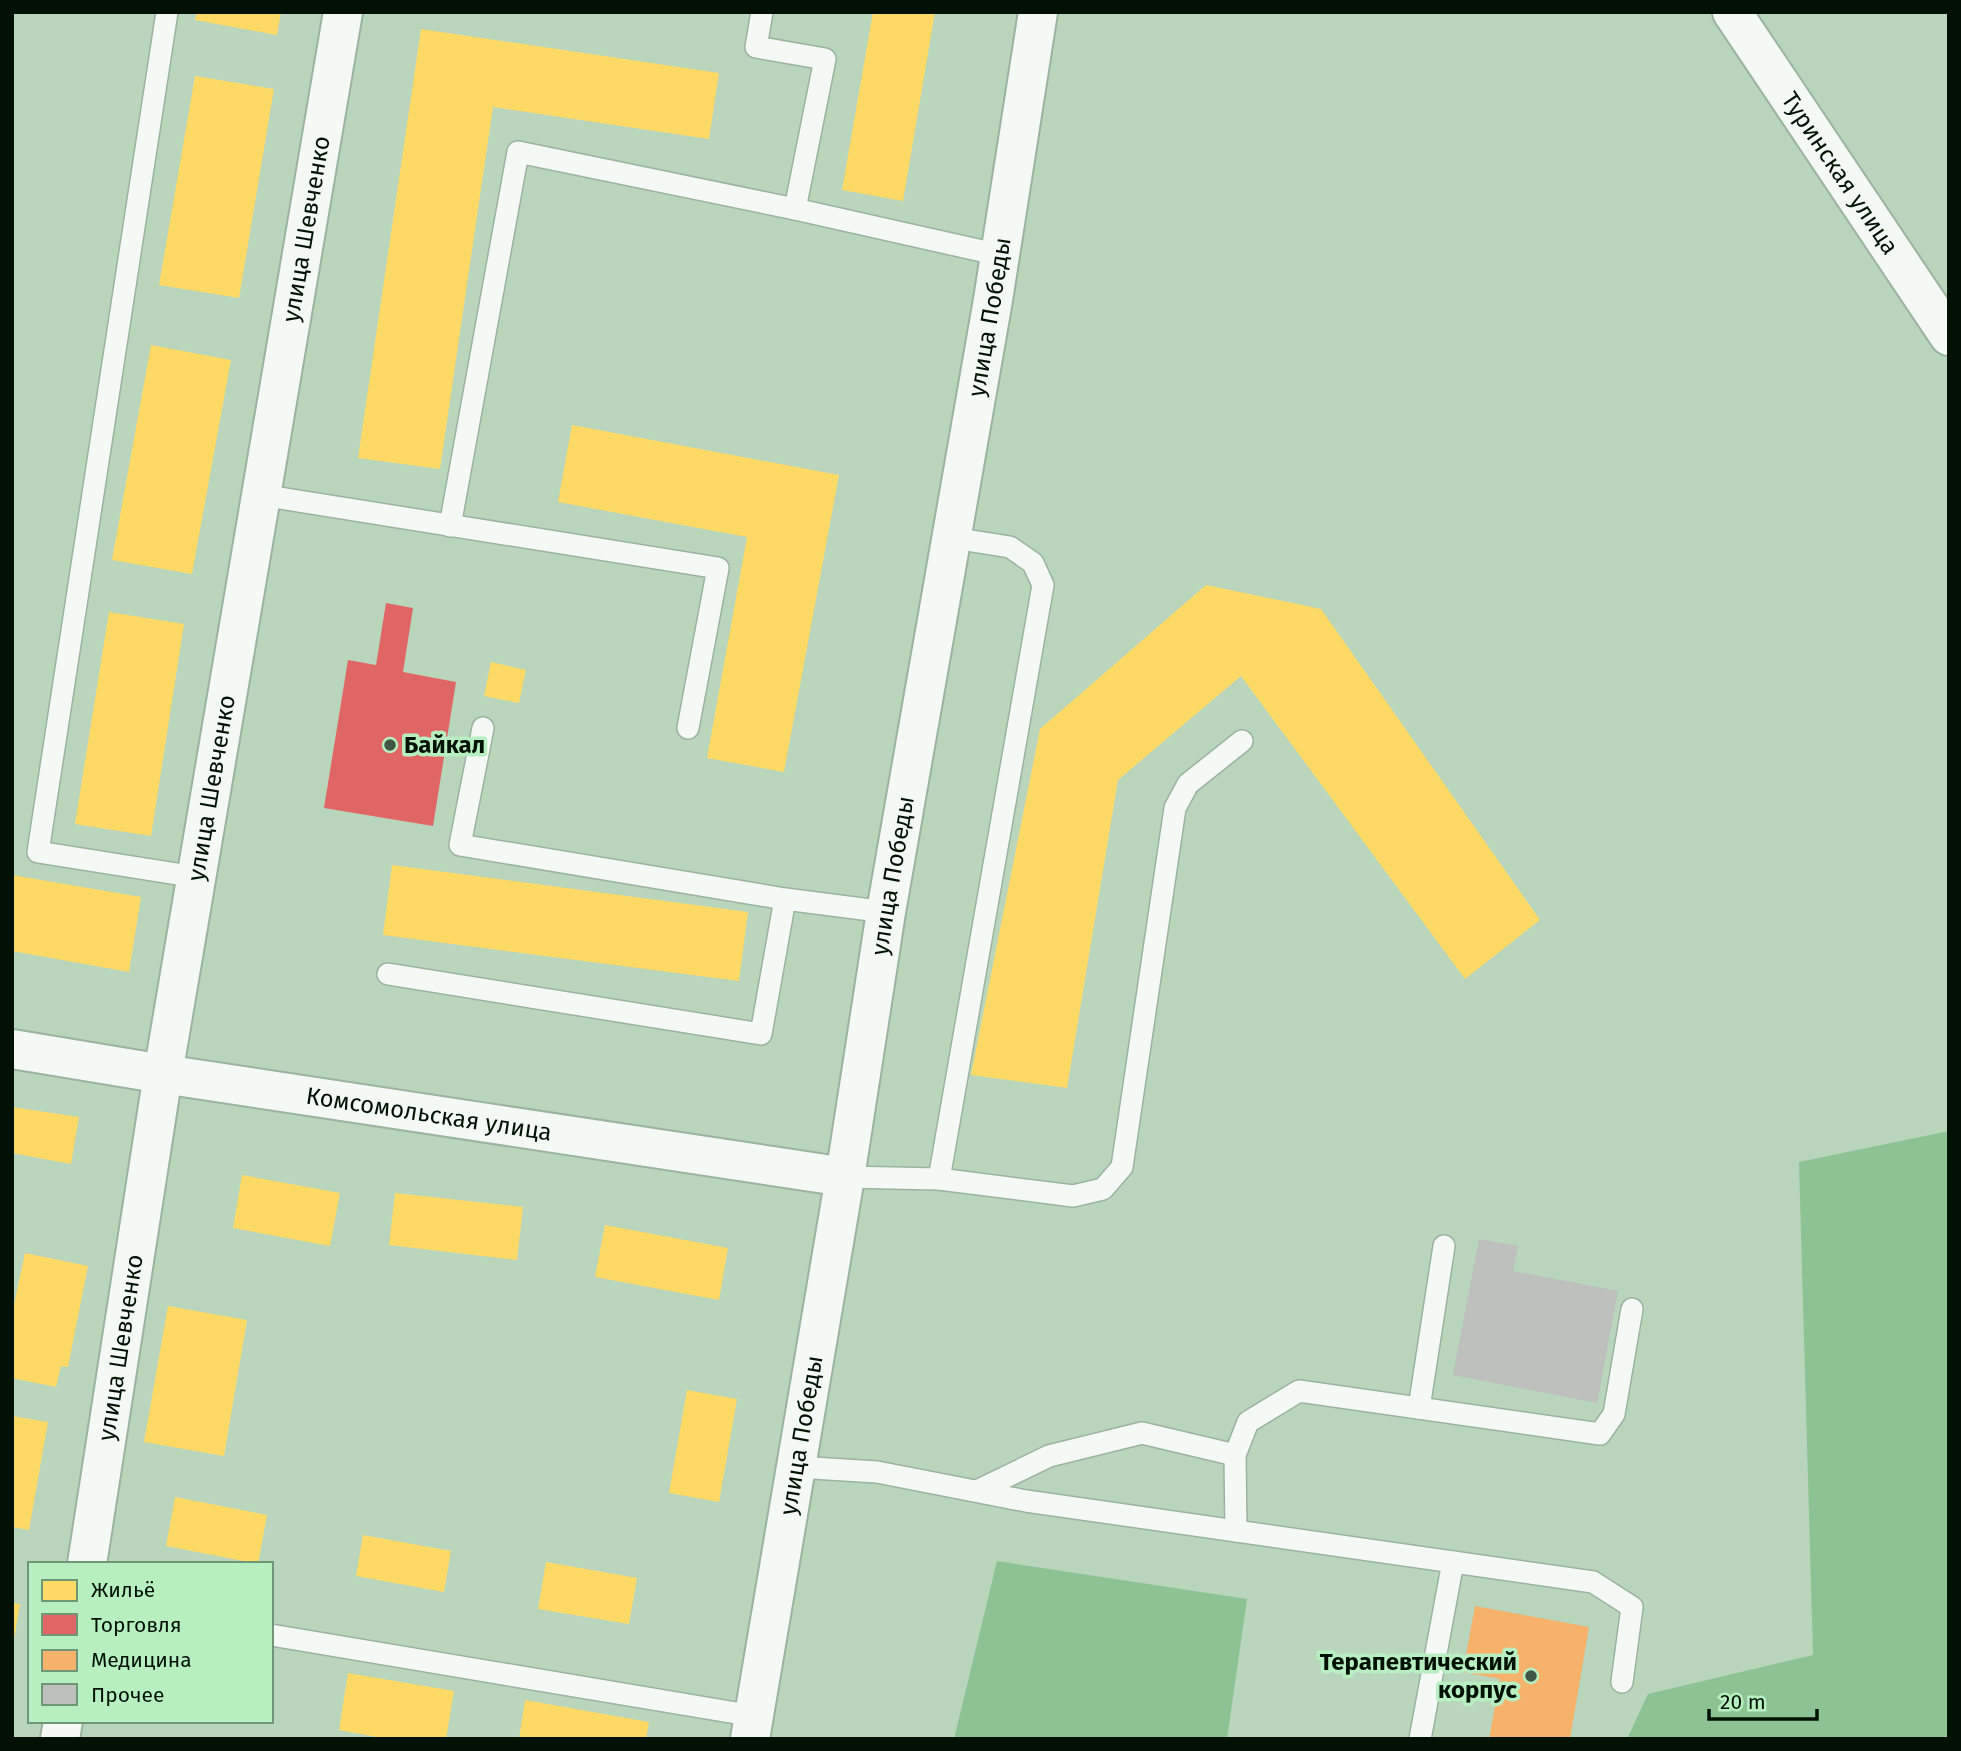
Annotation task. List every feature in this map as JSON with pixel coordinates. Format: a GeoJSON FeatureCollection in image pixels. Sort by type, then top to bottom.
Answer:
{"type":"FeatureCollection","features":[{"type":"Feature","properties":{"kind":"street","name":"улица Шевченко"},"geometry":{"type":"LineString","coordinates":[[87,1562],[163,1074],[344,12]]}},
{"type":"Feature","properties":{"kind":"street","name":"улица Победы"},"geometry":{"type":"LineString","coordinates":[[752,1727],[845,1177],[886,912],[953,538],[1038,12]]}},
{"type":"Feature","properties":{"kind":"street","name":"Туринская улица"},"geometry":{"type":"LineString","coordinates":[[1732,12],[1949,335]]}},
{"type":"Feature","properties":{"kind":"street","name":"Комсомольская улица"},"geometry":{"type":"LineString","coordinates":[[12,1049],[845,1177]]}},
{"type":"Feature","properties":{"kind":"lane"},"geometry":{"type":"LineString","coordinates":[[167,12],[38,852],[196,877]]}},
{"type":"Feature","properties":{"kind":"lane"},"geometry":{"type":"LineString","coordinates":[[762,12],[756,47],[825,59],[795,209]]}},
{"type":"Feature","properties":{"kind":"lane"},"geometry":{"type":"LineString","coordinates":[[450,526],[518,152],[795,209],[1000,255]]}},
{"type":"Feature","properties":{"kind":"lane"},"geometry":{"type":"LineString","coordinates":[[261,495],[718,568],[688,728]]}},
{"type":"Feature","properties":{"kind":"lane"},"geometry":{"type":"LineString","coordinates":[[939,1179],[1042,585],[1033,563],[1010,547],[953,538]]}},
{"type":"Feature","properties":{"kind":"lane"},"geometry":{"type":"LineString","coordinates":[[483,728],[460,845],[785,899],[886,912]]}},
{"type":"Feature","properties":{"kind":"lane"},"geometry":{"type":"LineString","coordinates":[[845,1177],[939,1179],[1073,1196],[1103,1189],[1122,1167],[1175,808],[1188,784],[1242,741]]}},
{"type":"Feature","properties":{"kind":"lane"},"geometry":{"type":"LineString","coordinates":[[388,974],[761,1034],[785,899]]}},
{"type":"Feature","properties":{"kind":"lane"},"geometry":{"type":"LineString","coordinates":[[1419,1408],[1444,1245]]}},
{"type":"Feature","properties":{"kind":"lane"},"geometry":{"type":"LineString","coordinates":[[1236,1531],[1235,1455],[1248,1422],[1298,1391],[1600,1434],[1614,1414],[1632,1309]]}},
{"type":"Feature","properties":{"kind":"lane"},"geometry":{"type":"LineString","coordinates":[[978,1492],[1049,1456],[1143,1433],[1235,1455]]}},
{"type":"Feature","properties":{"kind":"lane"},"geometry":{"type":"LineString","coordinates":[[796,1467],[877,1472],[978,1492],[1593,1582],[1632,1607],[1622,1682]]}},
{"type":"Feature","properties":{"kind":"lane"},"geometry":{"type":"LineString","coordinates":[[1420,1739],[1453,1562]]}},
{"type":"Feature","properties":{"kind":"lane"},"geometry":{"type":"LineString","coordinates":[[273,1635],[752,1727]]}},
{"type":"Feature","properties":{"kind":"green space"},"geometry":{"type":"Polygon","coordinates":[[[1949,1131],[1949,1739],[1627,1739],[1648,1694],[1813,1655],[1799,1162],[1949,1131]]]}},
{"type":"Feature","properties":{"kind":"green space"},"geometry":{"type":"Polygon","coordinates":[[[997,1561],[1247,1599],[1227,1739],[954,1739],[997,1561]]]}},
{"type":"Feature","properties":{"kind":"building: Жильё"},"geometry":{"type":"Polygon","coordinates":[[[197,12],[281,12],[277,35],[195,20],[197,12]]]}},
{"type":"Feature","properties":{"kind":"building: Жильё"},"geometry":{"type":"Polygon","coordinates":[[[873,12],[935,12],[903,201],[842,190],[873,12]]]}},
{"type":"Feature","properties":{"kind":"building: Жильё"},"geometry":{"type":"Polygon","coordinates":[[[421,29],[719,73],[709,139],[493,107],[440,469],[358,458],[421,29]]]}},
{"type":"Feature","properties":{"kind":"building: Жильё"},"geometry":{"type":"Polygon","coordinates":[[[195,76],[274,89],[239,298],[159,285],[195,76]]]}},
{"type":"Feature","properties":{"kind":"building: Жильё"},"geometry":{"type":"Polygon","coordinates":[[[151,345],[231,360],[192,574],[112,560],[151,345]]]}},
{"type":"Feature","properties":{"kind":"building: Жильё"},"geometry":{"type":"Polygon","coordinates":[[[572,425],[839,475],[784,772],[707,758],[747,537],[558,502],[572,425]]]}},
{"type":"Feature","properties":{"kind":"building: Жильё"},"geometry":{"type":"Polygon","coordinates":[[[1206,585],[1321,609],[1540,920],[1465,979],[1241,676],[1118,780],[1067,1088],[971,1075],[1040,729],[1206,585]]]}},
{"type":"Feature","properties":{"kind":"building: Жильё"},"geometry":{"type":"Polygon","coordinates":[[[109,612],[184,624],[151,836],[75,824],[109,612]]]}},
{"type":"Feature","properties":{"kind":"building: Жильё"},"geometry":{"type":"Polygon","coordinates":[[[491,662],[526,670],[519,703],[484,696],[491,662]]]}},
{"type":"Feature","properties":{"kind":"building: Жильё"},"geometry":{"type":"Polygon","coordinates":[[[392,865],[748,912],[739,981],[383,935],[392,865]]]}},
{"type":"Feature","properties":{"kind":"building: Жильё"},"geometry":{"type":"Polygon","coordinates":[[[12,875],[141,897],[129,972],[12,951],[12,875]]]}},
{"type":"Feature","properties":{"kind":"building: Жильё"},"geometry":{"type":"Polygon","coordinates":[[[12,1107],[79,1117],[71,1164],[12,1153],[12,1107]]]}},
{"type":"Feature","properties":{"kind":"building: Жильё"},"geometry":{"type":"Polygon","coordinates":[[[242,1175],[340,1193],[330,1246],[233,1228],[242,1175]]]}},
{"type":"Feature","properties":{"kind":"building: Жильё"},"geometry":{"type":"Polygon","coordinates":[[[395,1193],[523,1207],[517,1260],[389,1245],[395,1193]]]}},
{"type":"Feature","properties":{"kind":"building: Жильё"},"geometry":{"type":"Polygon","coordinates":[[[605,1225],[728,1248],[719,1300],[595,1277],[605,1225]]]}},
{"type":"Feature","properties":{"kind":"building: Жильё"},"geometry":{"type":"Polygon","coordinates":[[[25,1253],[88,1266],[68,1367],[61,1366],[56,1387],[12,1378],[12,1314],[25,1253]]]}},
{"type":"Feature","properties":{"kind":"building: Жильё"},"geometry":{"type":"Polygon","coordinates":[[[168,1306],[247,1320],[224,1456],[144,1442],[168,1306]]]}},
{"type":"Feature","properties":{"kind":"building: Жильё"},"geometry":{"type":"Polygon","coordinates":[[[687,1390],[737,1399],[719,1502],[669,1493],[687,1390]]]}},
{"type":"Feature","properties":{"kind":"building: Жильё"},"geometry":{"type":"Polygon","coordinates":[[[12,1416],[48,1422],[29,1530],[12,1527],[12,1416]]]}},
{"type":"Feature","properties":{"kind":"building: Жильё"},"geometry":{"type":"Polygon","coordinates":[[[175,1497],[267,1515],[258,1562],[166,1546],[175,1497]]]}},
{"type":"Feature","properties":{"kind":"building: Жильё"},"geometry":{"type":"Polygon","coordinates":[[[363,1535],[451,1551],[444,1592],[356,1576],[363,1535]]]}},
{"type":"Feature","properties":{"kind":"building: Жильё"},"geometry":{"type":"Polygon","coordinates":[[[546,1562],[637,1578],[629,1624],[538,1609],[546,1562]]]}},
{"type":"Feature","properties":{"kind":"building: Жильё"},"geometry":{"type":"Polygon","coordinates":[[[12,1603],[20,1604],[14,1639],[12,1639],[12,1603]]]}},
{"type":"Feature","properties":{"kind":"building: Жильё"},"geometry":{"type":"Polygon","coordinates":[[[348,1673],[454,1691],[446,1739],[388,1739],[339,1730],[348,1673]]]}},
{"type":"Feature","properties":{"kind":"building: Жильё"},"geometry":{"type":"Polygon","coordinates":[[[525,1700],[649,1722],[646,1739],[519,1739],[525,1700]]]}},
{"type":"Feature","properties":{"kind":"building: Торговля","name":"Байкал"},"geometry":{"type":"Polygon","coordinates":[[[386,603],[413,608],[403,672],[456,682],[433,826],[324,808],[348,660],[376,665],[386,603]]]}},
{"type":"Feature","properties":{"kind":"building: Медицина","name":"Терапевтический корпус"},"geometry":{"type":"Polygon","coordinates":[[[1475,1606],[1589,1627],[1570,1739],[1489,1739],[1500,1679],[1463,1672],[1475,1606]]]}},
{"type":"Feature","properties":{"kind":"building: Прочее"},"geometry":{"type":"Polygon","coordinates":[[[1479,1239],[1518,1246],[1513,1271],[1618,1291],[1597,1403],[1453,1375],[1479,1239]]]}},
{"type":"Feature","properties":{"kind":"place","name":"Байкал"},"geometry":{"type":"Point","coordinates":[390,745]}},
{"type":"Feature","properties":{"kind":"place","name":"Терапевтический корпус"},"geometry":{"type":"Point","coordinates":[1531,1676]}}]}
